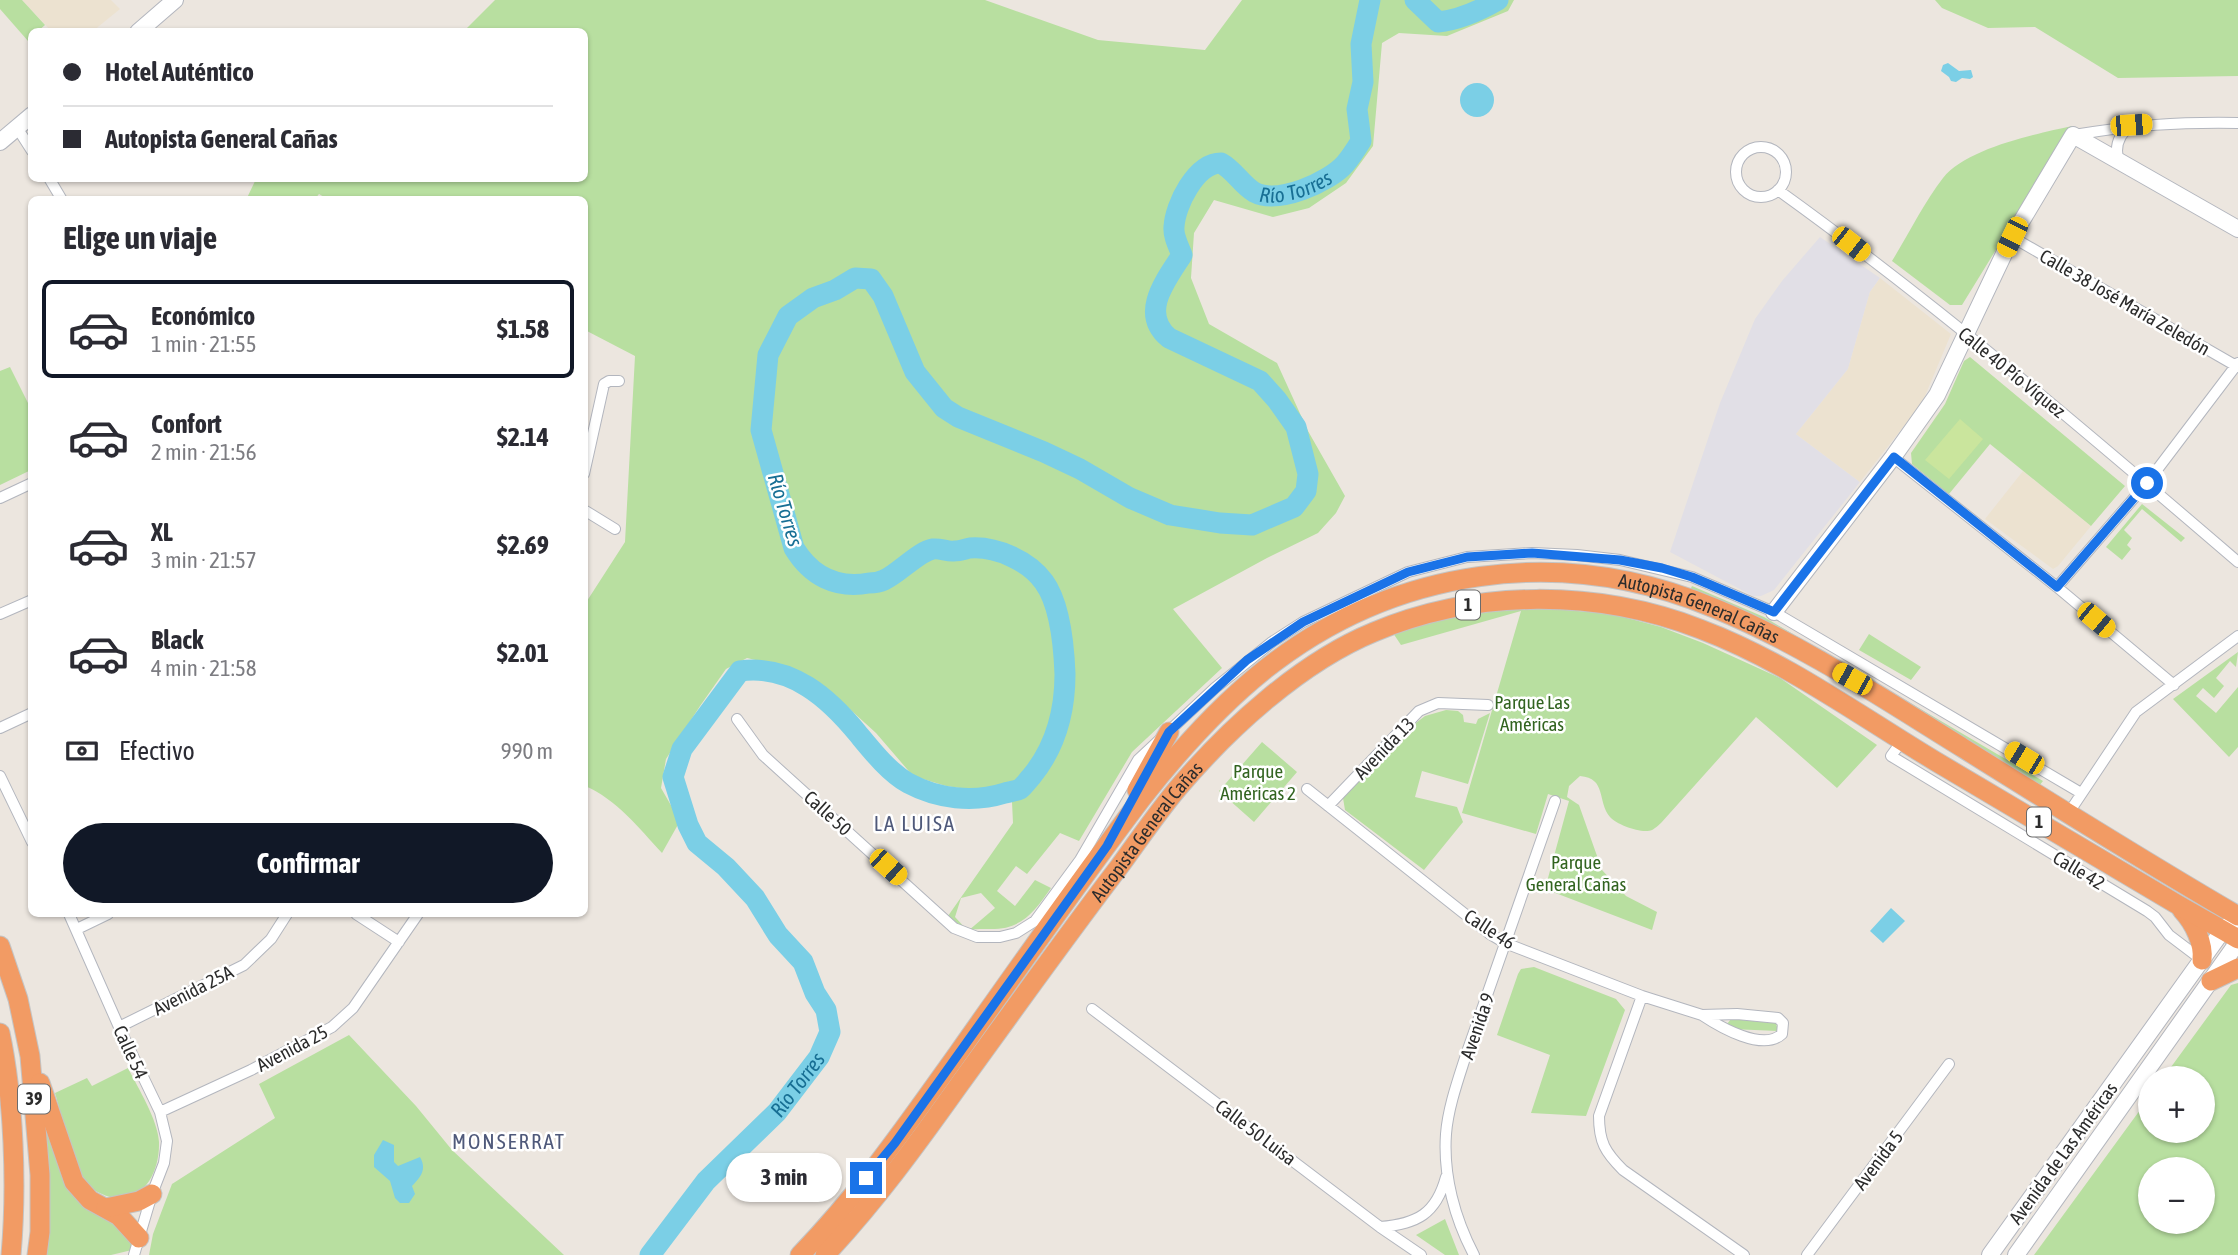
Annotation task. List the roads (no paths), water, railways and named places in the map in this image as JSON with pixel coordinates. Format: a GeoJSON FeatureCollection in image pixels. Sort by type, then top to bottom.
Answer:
{"type":"FeatureCollection","features":[{"type":"Feature","properties":{"kind":"highway","name":"Autopista General Cañas"},"geometry":{"type":"LineString","coordinates":[[800,1255],[824,1230],[895,1143],[1107,846],[1144,796],[1197,734],[1265,670],[1312,638],[1399,595],[1461,578],[1506,572],[1553,571],[1608,577],[1713,607],[1799,649],[1852,679],[2068,814],[2235,929]]}},
{"type":"Feature","properties":{"kind":"highway","name":"Autopista General Cañas"},"geometry":{"type":"LineString","coordinates":[[825,1255],[912,1150],[1079,919],[1178,789],[1213,750],[1257,709],[1320,661],[1371,633],[1412,618],[1468,605],[1509,599],[1579,601],[1633,609],[1695,627],[1756,653],[1820,688],[1902,741],[2176,904],[2235,929]]}},
{"type":"Feature","properties":{"kind":"highway"},"geometry":{"type":"LineString","coordinates":[[1107,846],[1169,732]]}},
{"type":"Feature","properties":{"kind":"highway"},"geometry":{"type":"LineString","coordinates":[[2176,904],[2192,923],[2203,950],[2202,960]]}},
{"type":"Feature","properties":{"kind":"highway","name":"39"},"geometry":{"type":"LineString","coordinates":[[0,946],[18,999],[30,1056],[40,1175],[40,1232],[37,1255]]}},
{"type":"Feature","properties":{"kind":"highway"},"geometry":{"type":"LineString","coordinates":[[2211,981],[2238,968]]}},
{"type":"Feature","properties":{"kind":"highway","name":"39"},"geometry":{"type":"LineString","coordinates":[[0,1033],[6,1063],[14,1179],[11,1255]]}},
{"type":"Feature","properties":{"kind":"highway"},"geometry":{"type":"LineString","coordinates":[[30,1056],[74,1182],[90,1200],[130,1226],[136,1247]]}},
{"type":"Feature","properties":{"kind":"highway"},"geometry":{"type":"LineString","coordinates":[[106,1208],[132,1203],[152,1194]]}},
{"type":"Feature","properties":{"kind":"main road"},"geometry":{"type":"LineString","coordinates":[[143,28],[175,0]]}},
{"type":"Feature","properties":{"kind":"main road"},"geometry":{"type":"LineString","coordinates":[[0,142],[28,118]]}},
{"type":"Feature","properties":{"kind":"main road"},"geometry":{"type":"LineString","coordinates":[[0,133],[16,126]]}},
{"type":"Feature","properties":{"kind":"main road"},"geometry":{"type":"LineString","coordinates":[[1774,612],[1894,457],[1937,395],[2012,237],[2073,135],[2238,229]]}},
{"type":"Feature","properties":{"kind":"main road","name":"Avenida de Las Américas"},"geometry":{"type":"LineString","coordinates":[[1990,1255],[2202,960],[2235,929]]}},
{"type":"Feature","properties":{"kind":"main road","name":"Avenida de Las Américas"},"geometry":{"type":"LineString","coordinates":[[2016,1255],[2211,981],[2235,929]]}},
{"type":"Feature","properties":{"kind":"street"},"geometry":{"type":"LineString","coordinates":[[2073,135],[2131,125],[2177,122],[2238,123]]}},
{"type":"Feature","properties":{"kind":"street"},"geometry":{"type":"LineString","coordinates":[[2119,162],[2119,137],[2131,125]]}},
{"type":"Feature","properties":{"kind":"street"},"geometry":{"type":"LineString","coordinates":[[16,126],[28,145]]}},
{"type":"Feature","properties":{"kind":"street"},"geometry":{"type":"LineString","coordinates":[[1770,149],[1783,159],[1786,178],[1779,190],[1764,197],[1748,194],[1742,188],[1737,173],[1741,158],[1747,152],[1770,149]]}},
{"type":"Feature","properties":{"kind":"street","name":"Calle 40 Pío Víquez"},"geometry":{"type":"LineString","coordinates":[[1779,190],[1965,334],[2147,483],[2238,562]]}},
{"type":"Feature","properties":{"kind":"street","name":"Calle 38 José María Zeledón"},"geometry":{"type":"LineString","coordinates":[[2012,237],[2237,365]]}},
{"type":"Feature","properties":{"kind":"street"},"geometry":{"type":"LineString","coordinates":[[2057,587],[2147,483],[2237,365]]}},
{"type":"Feature","properties":{"kind":"street"},"geometry":{"type":"LineString","coordinates":[[588,456],[604,384],[619,381]]}},
{"type":"Feature","properties":{"kind":"street"},"geometry":{"type":"LineString","coordinates":[[1894,457],[2057,587],[2174,685]]}},
{"type":"Feature","properties":{"kind":"street"},"geometry":{"type":"LineString","coordinates":[[0,498],[28,485]]}},
{"type":"Feature","properties":{"kind":"street"},"geometry":{"type":"LineString","coordinates":[[588,512],[615,528]]}},
{"type":"Feature","properties":{"kind":"street"},"geometry":{"type":"LineString","coordinates":[[1169,732],[1247,660],[1303,622],[1354,596],[1408,572],[1467,557],[1559,554],[1620,560],[1662,568],[1692,577],[1774,612],[2081,793]]}},
{"type":"Feature","properties":{"kind":"street"},"geometry":{"type":"LineString","coordinates":[[0,614],[28,602]]}},
{"type":"Feature","properties":{"kind":"street"},"geometry":{"type":"LineString","coordinates":[[2068,814],[2136,712],[2238,636]]}},
{"type":"Feature","properties":{"kind":"street","name":"Avenida 13"},"geometry":{"type":"LineString","coordinates":[[1328,806],[1419,710],[1438,703],[1488,705]]}},
{"type":"Feature","properties":{"kind":"street"},"geometry":{"type":"LineString","coordinates":[[0,728],[28,715]]}},
{"type":"Feature","properties":{"kind":"street","name":"Calle 50"},"geometry":{"type":"LineString","coordinates":[[737,719],[763,755],[954,928],[977,937],[1000,937],[1017,933],[1035,921],[1080,860],[1138,760],[1169,732]]}},
{"type":"Feature","properties":{"kind":"street","name":"Calle 42"},"geometry":{"type":"LineString","coordinates":[[1902,741],[1891,756],[2147,911],[2169,935],[2202,960]]}},
{"type":"Feature","properties":{"kind":"street"},"geometry":{"type":"LineString","coordinates":[[0,776],[28,828]]}},
{"type":"Feature","properties":{"kind":"street","name":"Calle 46"},"geometry":{"type":"LineString","coordinates":[[1307,789],[1490,934],[1505,943],[1642,996],[1702,1015],[1739,1036],[1768,1039],[1778,1038],[1783,1034],[1783,1023],[1778,1018],[1737,1014],[1702,1015]]}},
{"type":"Feature","properties":{"kind":"street","name":"Avenida 9"},"geometry":{"type":"LineString","coordinates":[[1474,1255],[1453,1202],[1446,1134],[1454,1095],[1555,801]]}},
{"type":"Feature","properties":{"kind":"street","name":"Calle 54"},"geometry":{"type":"LineString","coordinates":[[71,917],[160,1112],[167,1141],[164,1163],[136,1247]]}},
{"type":"Feature","properties":{"kind":"street"},"geometry":{"type":"LineString","coordinates":[[77,929],[102,917]]}},
{"type":"Feature","properties":{"kind":"street","name":"Avenida 25A"},"geometry":{"type":"LineString","coordinates":[[119,1027],[244,965],[271,939],[285,917]]}},
{"type":"Feature","properties":{"kind":"street"},"geometry":{"type":"LineString","coordinates":[[361,917],[399,942]]}},
{"type":"Feature","properties":{"kind":"street","name":"Avenida 25"},"geometry":{"type":"LineString","coordinates":[[160,1112],[251,1070],[332,1027],[353,1008],[416,917]]}},
{"type":"Feature","properties":{"kind":"street"},"geometry":{"type":"LineString","coordinates":[[1642,996],[1599,1116],[1599,1133],[1606,1152],[1623,1170],[1744,1255]]}},
{"type":"Feature","properties":{"kind":"street","name":"Calle 50 Luisa"},"geometry":{"type":"LineString","coordinates":[[1092,1009],[1380,1227],[1422,1255]]}},
{"type":"Feature","properties":{"kind":"street","name":"Avenida 5"},"geometry":{"type":"LineString","coordinates":[[1807,1255],[1949,1064]]}},
{"type":"Feature","properties":{"kind":"street"},"geometry":{"type":"LineString","coordinates":[[1380,1227],[1405,1225],[1430,1211],[1439,1199],[1448,1171]]}},
{"type":"Feature","properties":{"kind":"water"},"geometry":{"type":"Polygon","coordinates":[[[1948,63],[1959,71],[1971,70],[1973,77],[1951,81],[1941,71],[1943,65],[1948,63]]]}},
{"type":"Feature","properties":{"kind":"water"},"geometry":{"type":"Polygon","coordinates":[[[1477,83],[1489,88],[1494,100],[1489,112],[1477,117],[1465,112],[1460,100],[1465,88],[1477,83]]]}},
{"type":"Feature","properties":{"kind":"water"},"geometry":{"type":"Polygon","coordinates":[[[1891,908],[1905,921],[1883,943],[1870,931],[1891,908]]]}},
{"type":"Feature","properties":{"kind":"water"},"geometry":{"type":"Polygon","coordinates":[[[383,1140],[394,1145],[394,1162],[398,1166],[420,1157],[422,1161],[422,1173],[412,1186],[415,1194],[409,1203],[400,1203],[395,1198],[390,1181],[374,1167],[374,1155],[383,1140]]]}},
{"type":"Feature","properties":{"kind":"waterway","name":"Río Torres"},"geometry":{"type":"LineString","coordinates":[[650,1255],[706,1181],[777,1112],[819,1057],[830,1032],[826,1010],[815,993],[803,962],[778,935],[755,898],[726,867],[697,843],[688,825],[673,777],[682,749],[740,671],[776,673],[807,686],[835,708],[894,773],[908,783],[931,793],[956,798],[981,798],[1021,788],[1046,754],[1061,716],[1064,652],[1054,602],[1038,574],[1021,561],[1001,552],[980,548],[958,551],[933,549],[921,554],[884,580],[846,584],[817,573],[794,548],[761,430],[768,355],[788,316],[813,298],[835,290],[855,278],[871,279],[883,296],[915,372],[944,408],[958,417],[1044,452],[1130,498],[1170,515],[1252,525],[1294,507],[1306,491],[1308,474],[1296,427],[1260,381],[1169,338],[1160,328],[1156,307],[1158,296],[1182,255],[1174,230],[1178,208],[1188,187],[1203,170],[1221,163],[1254,192],[1276,196],[1316,184],[1337,171],[1351,156],[1361,141],[1357,109],[1363,82],[1361,44],[1370,0]]}},
{"type":"Feature","properties":{"kind":"waterway","name":"Río Torres"},"geometry":{"type":"LineString","coordinates":[[1415,0],[1438,22],[1469,14],[1498,0]]}},
{"type":"Feature","properties":{"kind":"district","name":"LA LUISA"},"geometry":{"type":"Point","coordinates":[915,824]}},
{"type":"Feature","properties":{"kind":"district","name":"MONSERRAT"},"geometry":{"type":"Point","coordinates":[509,1142]}},
{"type":"Feature","properties":{"kind":"park label","name":"Parque Las Américas"},"geometry":{"type":"Point","coordinates":[1532,713]}},
{"type":"Feature","properties":{"kind":"park label","name":"Parque Américas 2"},"geometry":{"type":"Point","coordinates":[1258,782]}},
{"type":"Feature","properties":{"kind":"park label","name":"Parque General Cañas"},"geometry":{"type":"Point","coordinates":[1576,873]}}]}
